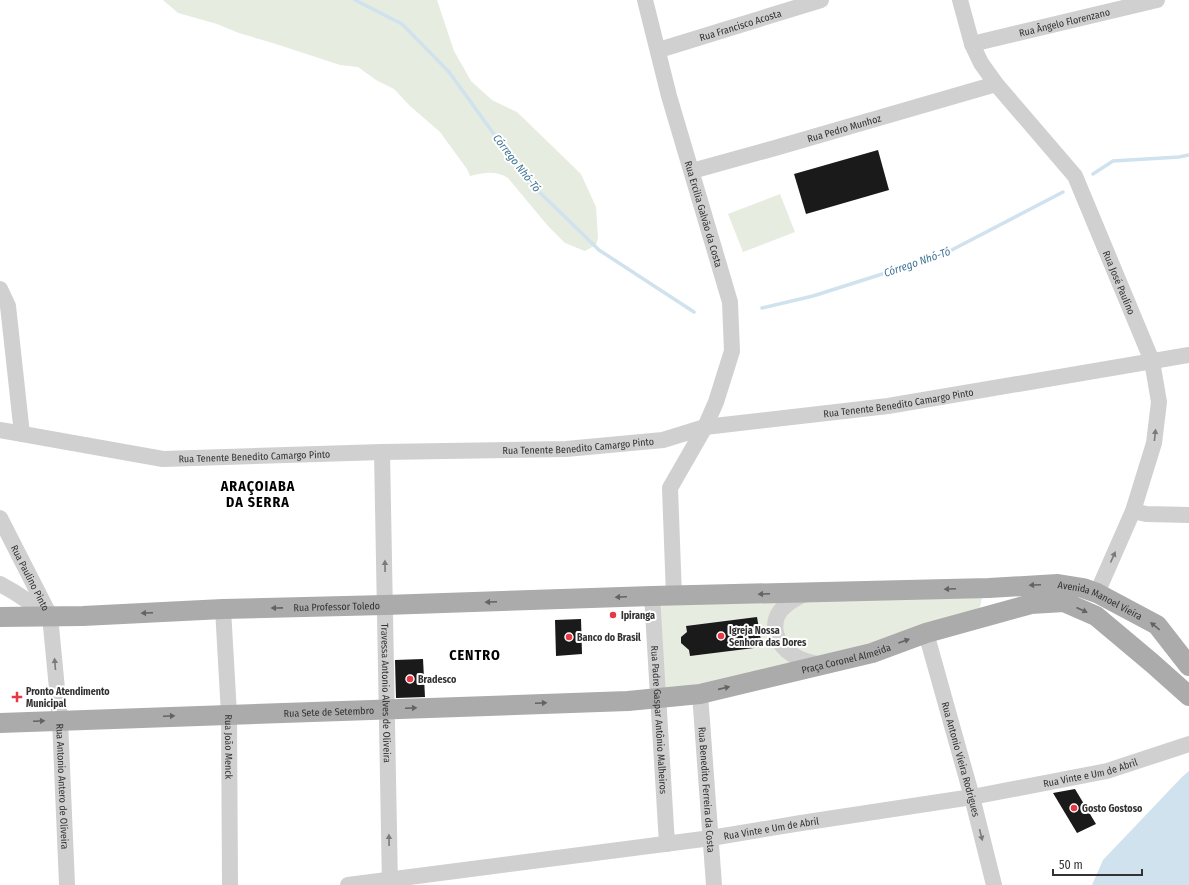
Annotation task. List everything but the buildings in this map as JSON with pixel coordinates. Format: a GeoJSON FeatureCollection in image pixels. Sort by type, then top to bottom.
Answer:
{"type":"FeatureCollection","features":[{"type":"Feature","properties":{"kind":"main road","name":"Avenida Manoel Vieira"},"geometry":{"type":"LineString","coordinates":[[809,593],[989,588],[1058,584],[1084,588],[1097,593],[1157,625],[1184,656]]}},
{"type":"Feature","properties":{"kind":"main road"},"geometry":{"type":"LineString","coordinates":[[674,596],[809,593]]}},
{"type":"Feature","properties":{"kind":"main road","name":"Rua Professor Toledo"},"geometry":{"type":"LineString","coordinates":[[0,617],[674,596]]}},
{"type":"Feature","properties":{"kind":"main road","name":"Avenida Manoel Vieira"},"geometry":{"type":"LineString","coordinates":[[1031,604],[1064,602],[1096,616],[1189,696]]}},
{"type":"Feature","properties":{"kind":"main road","name":"Praça Coronel Almeida"},"geometry":{"type":"LineString","coordinates":[[658,698],[700,694],[872,653],[926,633],[1031,604]]}},
{"type":"Feature","properties":{"kind":"main road"},"geometry":{"type":"LineString","coordinates":[[1152,663],[1162,665],[1169,664],[1173,660],[1175,654],[1184,656]]}},
{"type":"Feature","properties":{"kind":"main road","name":"Rua Sete de Setembro"},"geometry":{"type":"LineString","coordinates":[[0,723],[387,708],[628,701],[658,698]]}},
{"type":"Feature","properties":{"kind":"street","name":"Rua Ercilia Galvão da Costa"},"geometry":{"type":"LineString","coordinates":[[645,0],[659,50],[669,96],[730,302],[732,351],[716,402],[705,428],[670,488],[674,596]]}},
{"type":"Feature","properties":{"kind":"street","name":"Rua Francisco Acosta"},"geometry":{"type":"LineString","coordinates":[[659,50],[821,0]]}},
{"type":"Feature","properties":{"kind":"street","name":"Rua José Paulino"},"geometry":{"type":"LineString","coordinates":[[960,0],[972,44],[981,63],[996,84],[1075,176],[1152,361],[1159,402],[1154,443],[1133,511],[1097,593]]}},
{"type":"Feature","properties":{"kind":"street","name":"Rua Ângelo Florenzano"},"geometry":{"type":"LineString","coordinates":[[972,44],[1157,0]]}},
{"type":"Feature","properties":{"kind":"street","name":"Rua Pedro Munhoz"},"geometry":{"type":"LineString","coordinates":[[692,171],[996,84]]}},
{"type":"Feature","properties":{"kind":"street"},"geometry":{"type":"LineString","coordinates":[[0,289],[8,306],[22,434]]}},
{"type":"Feature","properties":{"kind":"street","name":"Rua Tenente Benedito Camargo Pinto"},"geometry":{"type":"LineString","coordinates":[[0,430],[163,459],[382,452],[566,449],[663,440],[705,428],[888,406],[1189,355]]}},
{"type":"Feature","properties":{"kind":"street","name":"Travessa Antonio Alves de Oliveira"},"geometry":{"type":"LineString","coordinates":[[382,452],[390,882]]}},
{"type":"Feature","properties":{"kind":"street"},"geometry":{"type":"LineString","coordinates":[[1133,511],[1146,514],[1189,514]]}},
{"type":"Feature","properties":{"kind":"street","name":"Rua Paulino Pinto"},"geometry":{"type":"LineString","coordinates":[[0,518],[50,616]]}},
{"type":"Feature","properties":{"kind":"street"},"geometry":{"type":"LineString","coordinates":[[0,584],[50,616]]}},
{"type":"Feature","properties":{"kind":"street"},"geometry":{"type":"LineString","coordinates":[[809,593],[788,603],[781,610],[775,627],[776,633],[777,638],[783,648],[793,655],[822,665]]}},
{"type":"Feature","properties":{"kind":"street","name":"Rua Padre Gaspar Antônio Malheiros"},"geometry":{"type":"LineString","coordinates":[[652,596],[667,844]]}},
{"type":"Feature","properties":{"kind":"street","name":"Rua João Menck"},"geometry":{"type":"LineString","coordinates":[[223,609],[229,714],[230,885]]}},
{"type":"Feature","properties":{"kind":"street","name":"Rua Antonio Antero de Oliveira"},"geometry":{"type":"LineString","coordinates":[[50,616],[60,720],[67,885]]}},
{"type":"Feature","properties":{"kind":"street","name":"Rua Antonio Vieira Rodrigues"},"geometry":{"type":"LineString","coordinates":[[926,633],[972,797],[994,885]]}},
{"type":"Feature","properties":{"kind":"street","name":"Rua Benedito Ferreira da Costa"},"geometry":{"type":"LineString","coordinates":[[700,694],[712,838],[714,885]]}},
{"type":"Feature","properties":{"kind":"street","name":"Rua Vinte e Um de Abril"},"geometry":{"type":"LineString","coordinates":[[348,885],[390,882],[712,838],[972,797],[1107,771],[1189,744]]}},
{"type":"Feature","properties":{"kind":"shaded area"},"geometry":{"type":"Polygon","coordinates":[[[163,0],[437,0],[454,51],[471,81],[492,100],[517,112],[581,174],[596,207],[598,238],[596,245],[585,251],[565,243],[548,226],[508,178],[503,175],[489,173],[470,176],[467,169],[440,132],[410,106],[394,89],[376,80],[358,67],[340,65],[239,33],[217,24],[178,13],[163,0]]]}},
{"type":"Feature","properties":{"kind":"shaded area"},"geometry":{"type":"Polygon","coordinates":[[[780,194],[795,232],[743,252],[728,214],[780,194]]]}},
{"type":"Feature","properties":{"kind":"shaded area"},"geometry":{"type":"Polygon","coordinates":[[[982,598],[980,607],[976,612],[916,634],[660,695],[655,599],[982,598]]]}},
{"type":"Feature","properties":{"kind":"water"},"geometry":{"type":"Polygon","coordinates":[[[1189,771],[1189,885],[1092,885],[1103,860],[1189,771]]]}},
{"type":"Feature","properties":{"kind":"waterway","name":"Córrego Nhó-Tó"},"geometry":{"type":"LineString","coordinates":[[355,0],[402,24],[449,72],[528,181],[599,250],[694,312]]}},
{"type":"Feature","properties":{"kind":"waterway","name":"Córrego Nhó-Tó"},"geometry":{"type":"LineString","coordinates":[[1093,174],[1113,161],[1179,157],[1189,155]]}},
{"type":"Feature","properties":{"kind":"waterway","name":"Córrego Nhó-Tó"},"geometry":{"type":"LineString","coordinates":[[762,308],[813,296],[942,255],[1063,192]]}},
{"type":"Feature","properties":{"kind":"place","name":"Ipiranga"},"geometry":{"type":"Point","coordinates":[613,615]}},
{"type":"Feature","properties":{"kind":"place","name":"Igreja Nossa Senhora das Dores"},"geometry":{"type":"Point","coordinates":[721,636]}},
{"type":"Feature","properties":{"kind":"place","name":"Banco do Brasil"},"geometry":{"type":"Point","coordinates":[569,637]}},
{"type":"Feature","properties":{"kind":"place","name":"Bradesco"},"geometry":{"type":"Point","coordinates":[410,679]}},
{"type":"Feature","properties":{"kind":"place","name":"Pronto Atendimento Municipal"},"geometry":{"type":"Point","coordinates":[17,697]}},
{"type":"Feature","properties":{"kind":"place","name":"Gosto Gostoso"},"geometry":{"type":"Point","coordinates":[1074,808]}},
{"type":"Feature","properties":{"kind":"district","name":"ARAÇOIABA DA SERRA"},"geometry":{"type":"Point","coordinates":[258,494]}},
{"type":"Feature","properties":{"kind":"district","name":"CENTRO"},"geometry":{"type":"Point","coordinates":[475,655]}}]}
